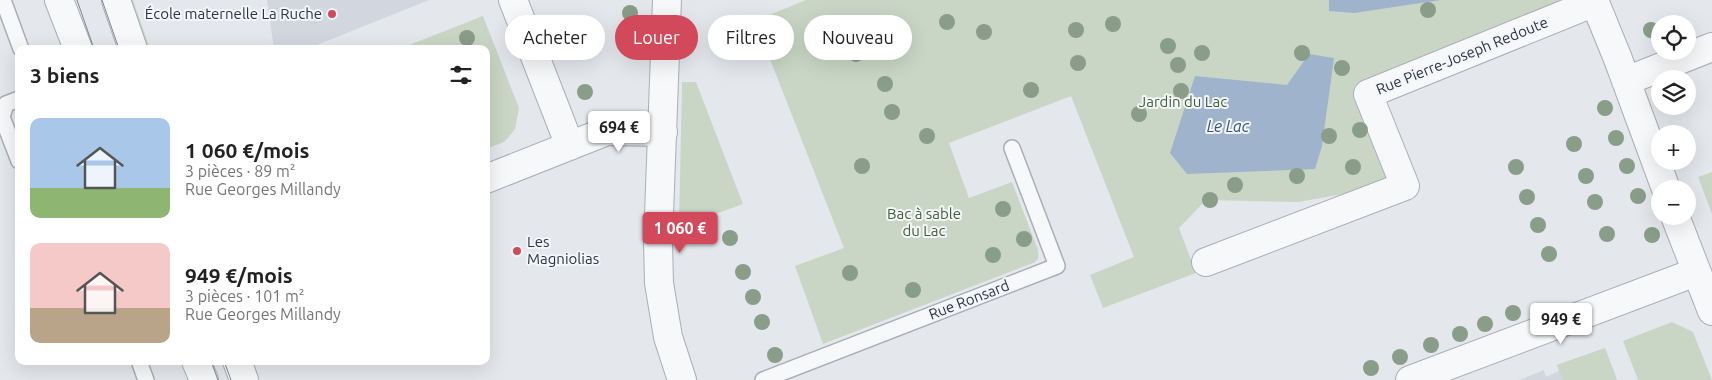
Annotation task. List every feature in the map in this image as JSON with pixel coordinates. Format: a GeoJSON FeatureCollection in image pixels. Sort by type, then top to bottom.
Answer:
{"type":"FeatureCollection","features":[{"type":"Feature","properties":{"kind":"street"},"geometry":{"type":"LineString","coordinates":[[59,0],[76,45]]}},
{"type":"Feature","properties":{"kind":"street"},"geometry":{"type":"LineString","coordinates":[[116,0],[133,45]]}},
{"type":"Feature","properties":{"kind":"street"},"geometry":{"type":"LineString","coordinates":[[513,0],[570,146]]}},
{"type":"Feature","properties":{"kind":"street"},"geometry":{"type":"LineString","coordinates":[[670,1],[658,241],[658,283],[668,337],[682,380]]}},
{"type":"Feature","properties":{"kind":"street"},"geometry":{"type":"LineString","coordinates":[[1595,1],[1663,180]]}},
{"type":"Feature","properties":{"kind":"street","name":"Rue Pierre-Joseph Redoute"},"geometry":{"type":"LineString","coordinates":[[1206,262],[1405,186],[1368,94],[1595,1]]}},
{"type":"Feature","properties":{"kind":"street"},"geometry":{"type":"LineString","coordinates":[[1626,80],[1712,47]]}},
{"type":"Feature","properties":{"kind":"street"},"geometry":{"type":"LineString","coordinates":[[490,177],[607,131],[663,132]]}},
{"type":"Feature","properties":{"kind":"street"},"geometry":{"type":"LineString","coordinates":[[1679,225],[1712,310]]}},
{"type":"Feature","properties":{"kind":"street"},"geometry":{"type":"LineString","coordinates":[[1410,380],[1696,272]]}},
{"type":"Feature","properties":{"kind":"street"},"geometry":{"type":"LineString","coordinates":[[198,365],[204,380]]}},
{"type":"Feature","properties":{"kind":"street"},"geometry":{"type":"LineString","coordinates":[[238,365],[244,380]]}},
{"type":"Feature","properties":{"kind":"lane"},"geometry":{"type":"LineString","coordinates":[[3,0],[20,45]]}},
{"type":"Feature","properties":{"kind":"lane"},"geometry":{"type":"LineString","coordinates":[[15,101],[6,104],[2,117],[15,151]]}},
{"type":"Feature","properties":{"kind":"lane","name":"Rue Ronsard"},"geometry":{"type":"LineString","coordinates":[[763,380],[1057,266],[1012,148]]}},
{"type":"Feature","properties":{"kind":"lane"},"geometry":{"type":"LineString","coordinates":[[140,365],[146,380]]}},
{"type":"Feature","properties":{"kind":"shaded area","name":"École maternelle La Ruche"},"geometry":{"type":"Polygon","coordinates":[[[267,0],[429,0],[317,45],[273,45],[267,0]]]}},
{"type":"Feature","properties":{"kind":"shaded area"},"geometry":{"type":"Polygon","coordinates":[[[1605,348],[1617,380],[1519,380],[1544,370],[1546,377],[1559,371],[1557,365],[1605,348]]]}},
{"type":"Feature","properties":{"kind":"green space"},"geometry":{"type":"Polygon","coordinates":[[[126,0],[133,0],[149,45],[143,45],[126,0]]]}},
{"type":"Feature","properties":{"kind":"green space","name":"Jardin du Lac"},"geometry":{"type":"Polygon","coordinates":[[[806,0],[1559,0],[1562,8],[1355,85],[1393,180],[1375,188],[1299,202],[1206,200],[1179,228],[1196,273],[1103,308],[1090,275],[1134,257],[1071,96],[949,143],[969,198],[1012,182],[1038,250],[1037,259],[1033,263],[823,344],[795,266],[844,248],[770,60],[794,60],[794,15],[770,15],[806,0]]]}},
{"type":"Feature","properties":{"kind":"green space"},"geometry":{"type":"Polygon","coordinates":[[[483,16],[519,108],[515,129],[508,138],[504,142],[490,147],[490,45],[409,45],[483,16]]]}},
{"type":"Feature","properties":{"kind":"green space"},"geometry":{"type":"Polygon","coordinates":[[[682,82],[696,82],[743,204],[679,227],[682,82]]]}},
{"type":"Feature","properties":{"kind":"green space"},"geometry":{"type":"Polygon","coordinates":[[[1712,172],[1712,214],[1698,177],[1712,172]]]}},
{"type":"Feature","properties":{"kind":"green space"},"geometry":{"type":"Polygon","coordinates":[[[1672,322],[1693,332],[1712,380],[1638,380],[1623,341],[1672,322]]]}},
{"type":"Feature","properties":{"kind":"green space"},"geometry":{"type":"Polygon","coordinates":[[[1605,348],[1617,380],[1563,380],[1557,365],[1605,348]]]}},
{"type":"Feature","properties":{"kind":"water"},"geometry":{"type":"Polygon","coordinates":[[[1329,0],[1441,0],[1354,13],[1329,11],[1329,0]]]}},
{"type":"Feature","properties":{"kind":"water","name":"Le Lac"},"geometry":{"type":"Polygon","coordinates":[[[1309,54],[1334,58],[1322,146],[1315,169],[1187,174],[1170,153],[1195,76],[1287,85],[1309,54]]]}},
{"type":"Feature","properties":{"kind":"tram line"},"geometry":{"type":"LineString","coordinates":[[77,0],[93,45]]}},
{"type":"Feature","properties":{"kind":"tram line"},"geometry":{"type":"LineString","coordinates":[[102,0],[118,45]]}},
{"type":"Feature","properties":{"kind":"tram line"},"geometry":{"type":"LineString","coordinates":[[212,365],[218,380]]}},
{"type":"Feature","properties":{"kind":"tram line"},"geometry":{"type":"LineString","coordinates":[[225,365],[231,380]]}},
{"type":"Feature","properties":{"kind":"place","name":"École maternelle La Ruche"},"geometry":{"type":"Point","coordinates":[332,14]}},
{"type":"Feature","properties":{"kind":"place","name":"Les Magniolias"},"geometry":{"type":"Point","coordinates":[517,251]}},
{"type":"Feature","properties":{"kind":"park label","name":"Bac à sable du Lac"},"geometry":{"type":"Point","coordinates":[924,222]}}]}
